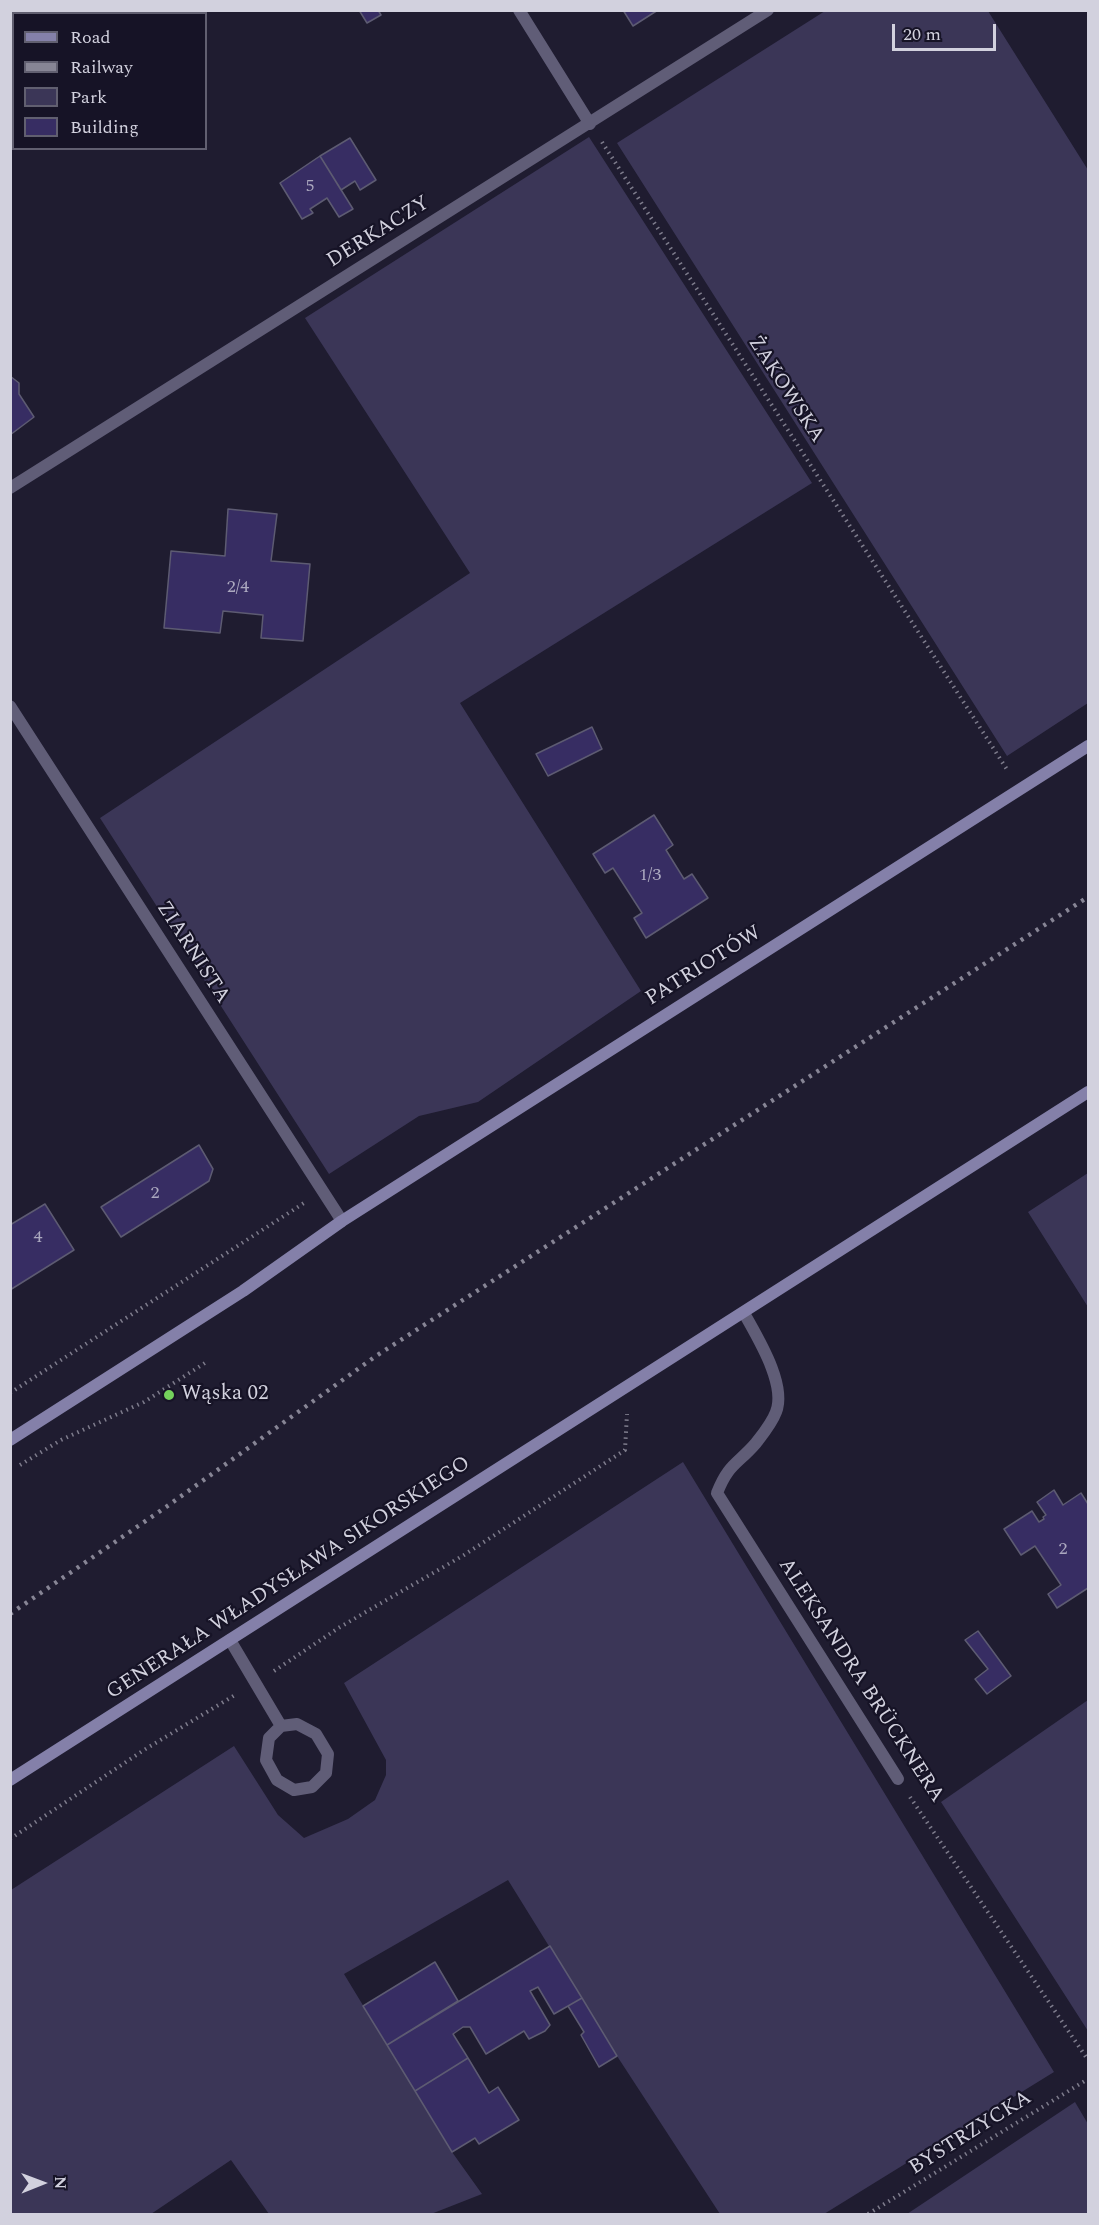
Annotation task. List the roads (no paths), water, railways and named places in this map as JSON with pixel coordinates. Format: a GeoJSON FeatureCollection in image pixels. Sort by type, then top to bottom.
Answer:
{"type":"FeatureCollection","features":[{"type":"Feature","properties":{"kind":"main road","name":"PATRIOTÓW"},"geometry":{"type":"LineString","coordinates":[[10,1440],[243,1291],[342,1221],[1089,746]]}},
{"type":"Feature","properties":{"kind":"main road"},"geometry":{"type":"LineString","coordinates":[[744,1313],[1089,1092]]}},
{"type":"Feature","properties":{"kind":"main road","name":"GENERAŁA WŁADYSŁAWA SIKORSKIEGO"},"geometry":{"type":"LineString","coordinates":[[10,1780],[744,1313]]}},
{"type":"Feature","properties":{"kind":"street"},"geometry":{"type":"LineString","coordinates":[[519,10],[590,124]]}},
{"type":"Feature","properties":{"kind":"street","name":"DERKACZY"},"geometry":{"type":"LineString","coordinates":[[10,488],[768,10]]}},
{"type":"Feature","properties":{"kind":"street","name":"ZIARNISTA"},"geometry":{"type":"LineString","coordinates":[[10,706],[342,1221]]}},
{"type":"Feature","properties":{"kind":"street","name":"ALEKSANDRA BRÜCKNERA"},"geometry":{"type":"LineString","coordinates":[[744,1313],[772,1363],[778,1396],[777,1411],[754,1444],[724,1474],[717,1493],[898,1779]]}},
{"type":"Feature","properties":{"kind":"street"},"geometry":{"type":"LineString","coordinates":[[230,1640],[281,1726]]}},
{"type":"Feature","properties":{"kind":"street"},"geometry":{"type":"LineString","coordinates":[[297,1724],[316,1734],[328,1754],[327,1773],[312,1786],[294,1790],[285,1785],[277,1780],[266,1760],[269,1738],[281,1726],[297,1724]]}},
{"type":"Feature","properties":{"kind":"railway"},"geometry":{"type":"LineString","coordinates":[[10,1614],[166,1507],[376,1356],[1088,897]]}},
{"type":"Feature","properties":{"kind":"place","name":"Wąska 02"},"geometry":{"type":"Point","coordinates":[169,1395]}}]}
